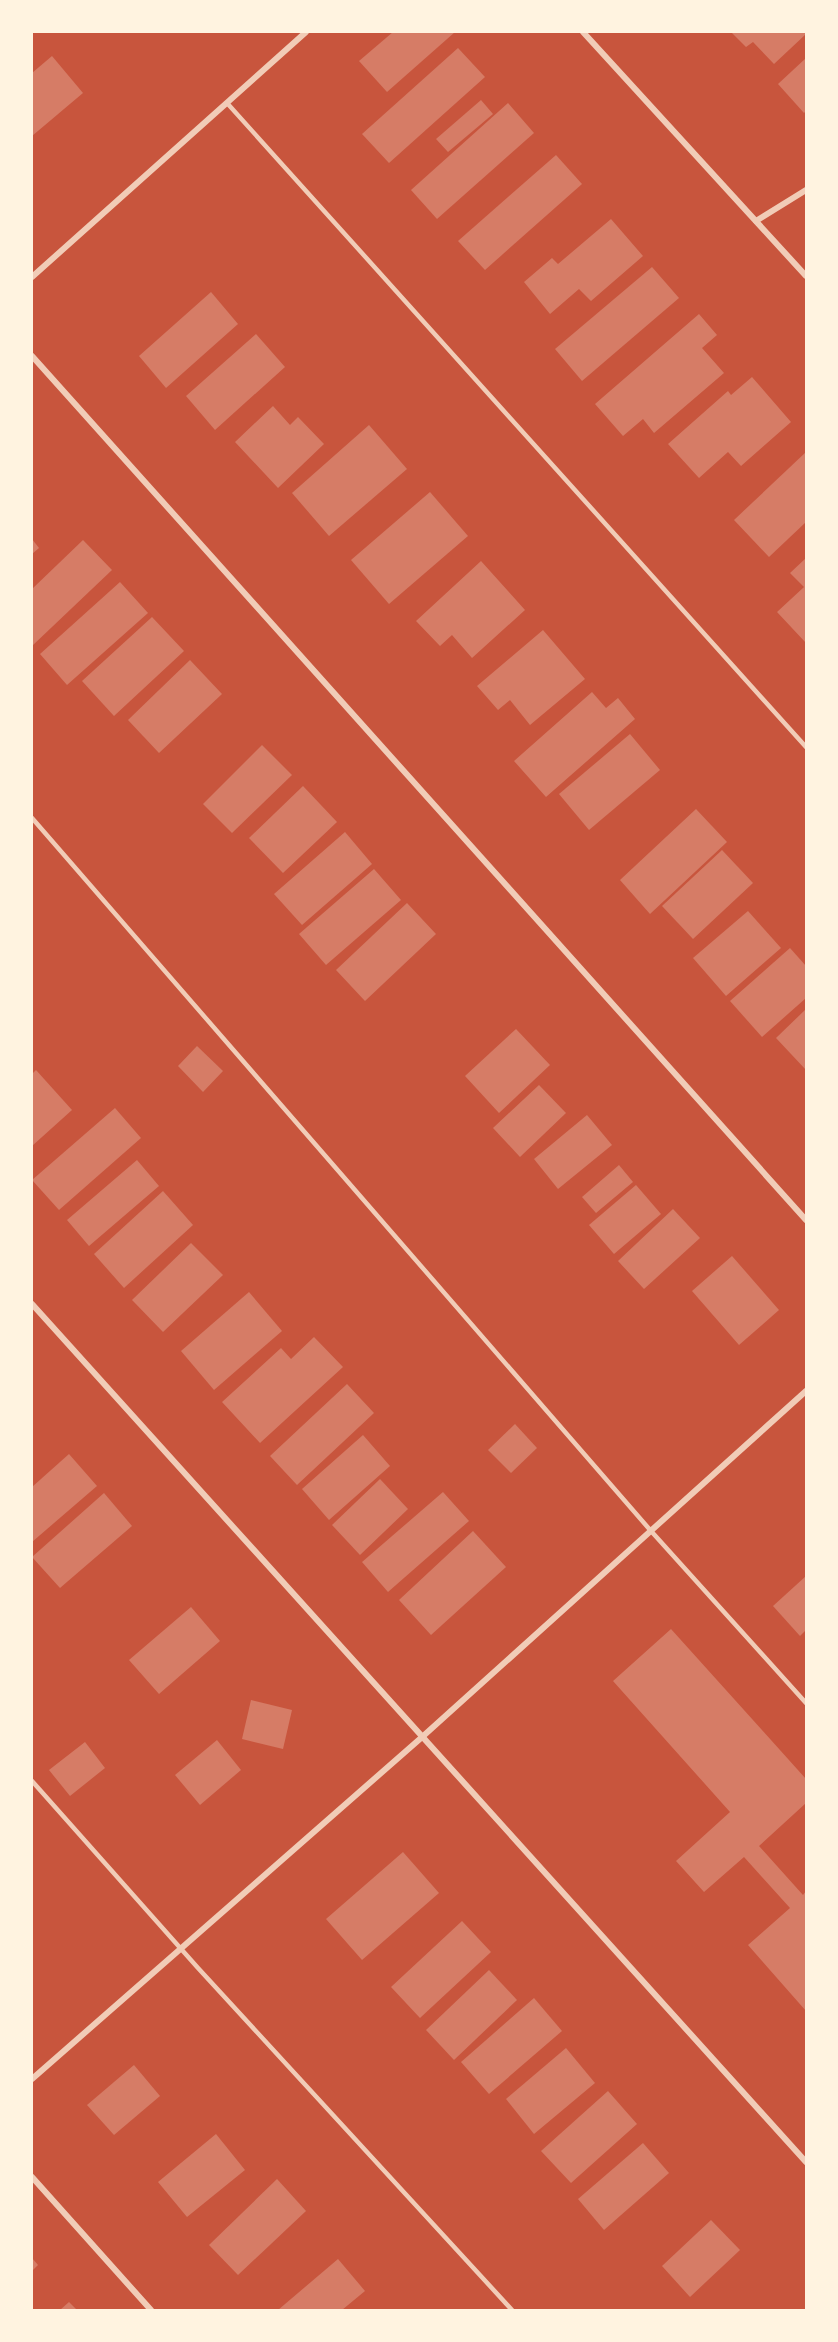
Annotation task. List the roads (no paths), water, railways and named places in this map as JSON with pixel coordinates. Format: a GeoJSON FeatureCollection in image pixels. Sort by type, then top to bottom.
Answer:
{"type":"FeatureCollection","features":[{"type":"Feature","properties":{"kind":"street"},"geometry":{"type":"LineString","coordinates":[[32,277],[306,32]]}},
{"type":"Feature","properties":{"kind":"street"},"geometry":{"type":"LineString","coordinates":[[583,32],[807,276]]}},
{"type":"Feature","properties":{"kind":"street"},"geometry":{"type":"LineString","coordinates":[[756,221],[807,190]]}},
{"type":"Feature","properties":{"kind":"street"},"geometry":{"type":"LineString","coordinates":[[32,356],[807,1220]]}},
{"type":"Feature","properties":{"kind":"street"},"geometry":{"type":"LineString","coordinates":[[32,1304],[421,1738],[807,2162]]}},
{"type":"Feature","properties":{"kind":"street"},"geometry":{"type":"LineString","coordinates":[[32,2079],[179,1947],[421,1738],[807,1391]]}},
{"type":"Feature","properties":{"kind":"street"},"geometry":{"type":"LineString","coordinates":[[32,2177],[151,2310]]}},
{"type":"Feature","properties":{"kind":"lane"},"geometry":{"type":"LineString","coordinates":[[227,103],[807,747]]}},
{"type":"Feature","properties":{"kind":"lane"},"geometry":{"type":"LineString","coordinates":[[32,818],[651,1531],[807,1702]]}},
{"type":"Feature","properties":{"kind":"lane"},"geometry":{"type":"LineString","coordinates":[[32,1781],[179,1947],[512,2310]]}}]}
